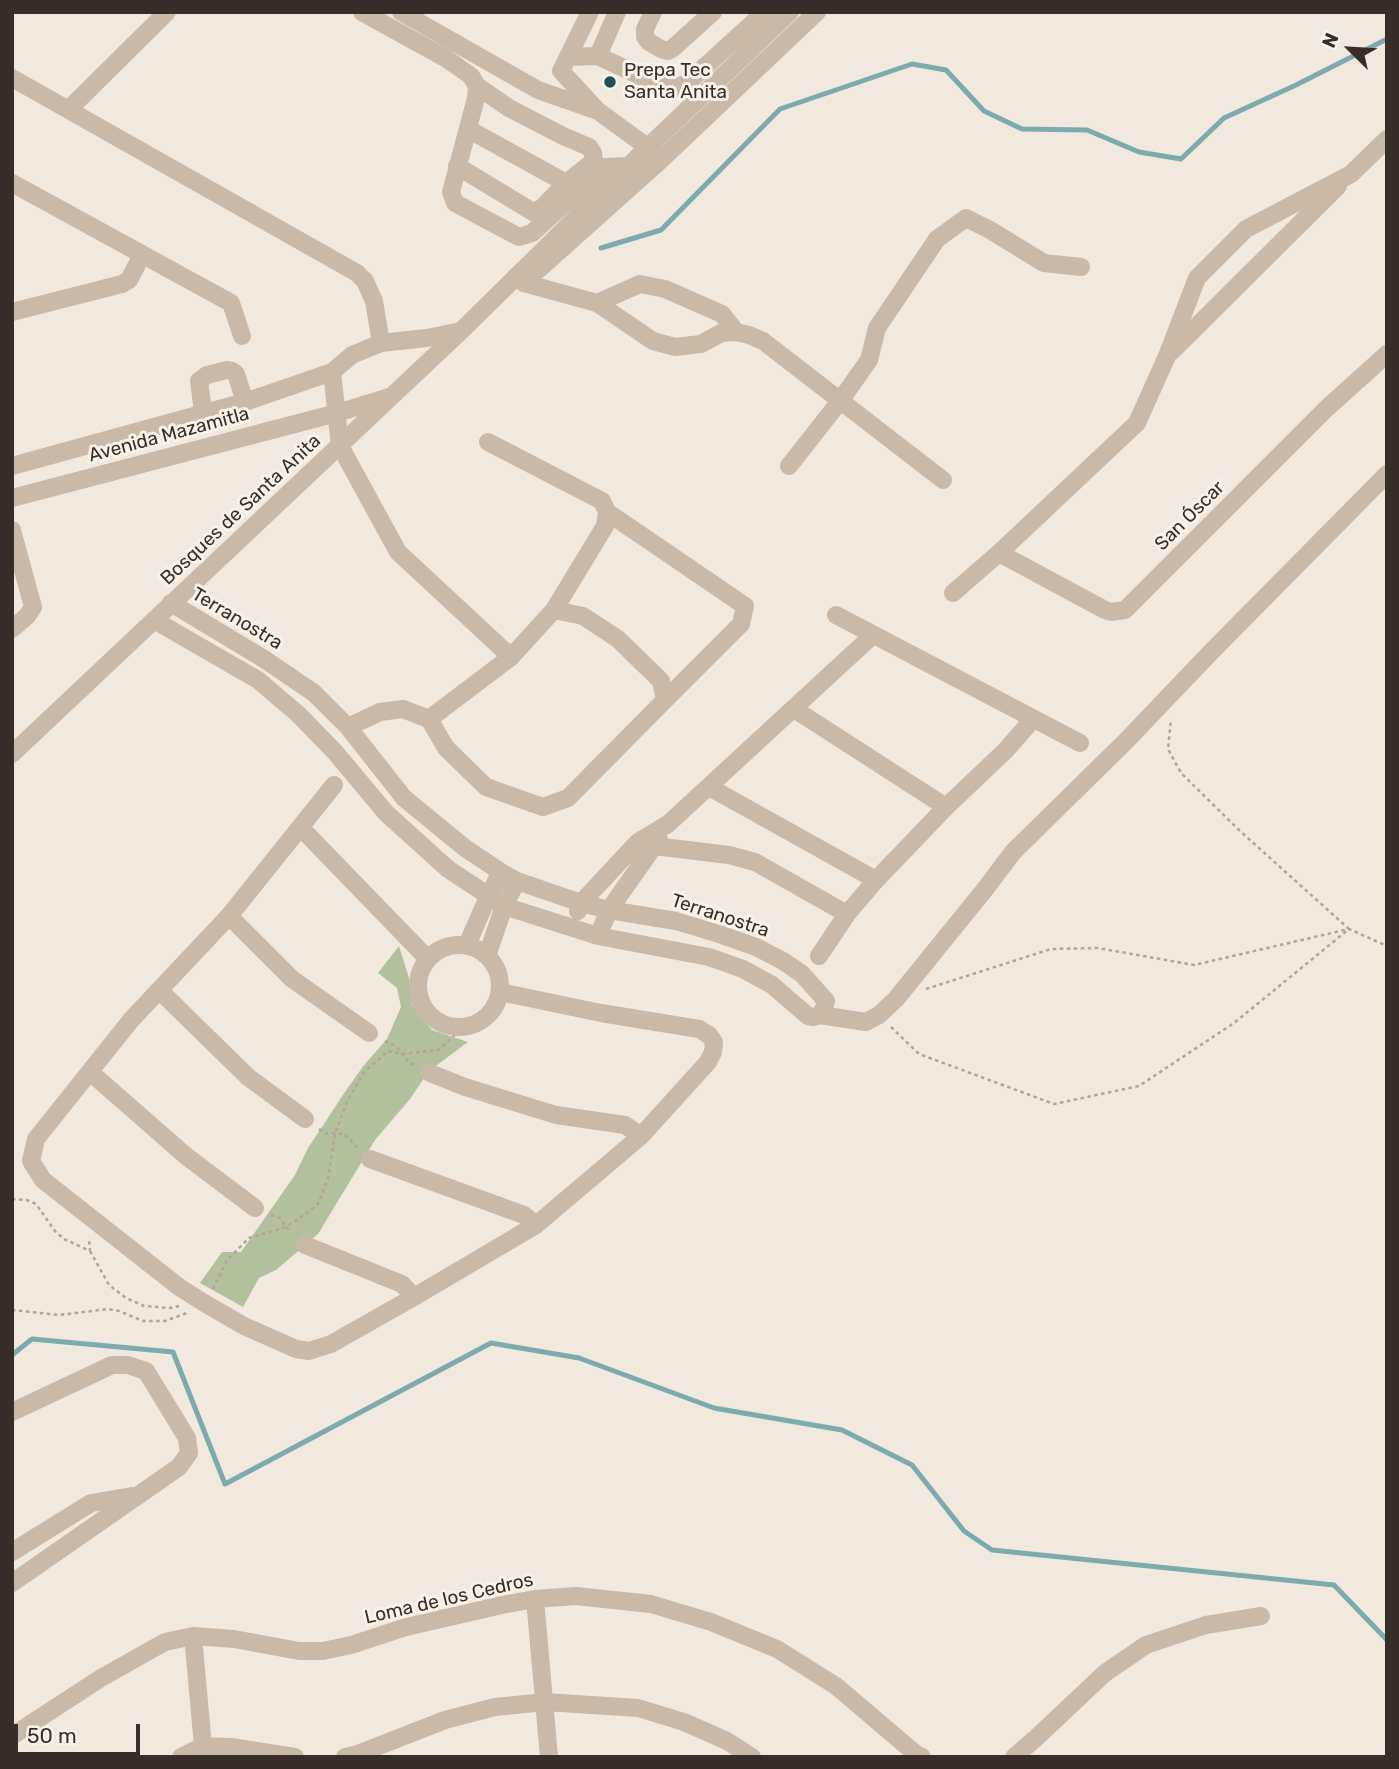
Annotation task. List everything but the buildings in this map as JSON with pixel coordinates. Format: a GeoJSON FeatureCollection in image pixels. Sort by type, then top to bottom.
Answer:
{"type":"FeatureCollection","features":[{"type":"Feature","properties":{"kind":"street"},"geometry":{"type":"LineString","coordinates":[[69,109],[167,12]]}},
{"type":"Feature","properties":{"kind":"street"},"geometry":{"type":"LineString","coordinates":[[362,12],[447,59],[471,76],[477,86],[509,108],[589,147],[594,161],[566,183],[542,208],[533,212],[457,166]]}},
{"type":"Feature","properties":{"kind":"street"},"geometry":{"type":"LineString","coordinates":[[401,12],[538,90],[598,111],[655,153]]}},
{"type":"Feature","properties":{"kind":"street"},"geometry":{"type":"LineString","coordinates":[[538,90],[552,84],[565,64],[590,12]]}},
{"type":"Feature","properties":{"kind":"street"},"geometry":{"type":"LineString","coordinates":[[598,56],[617,12]]}},
{"type":"Feature","properties":{"kind":"street"},"geometry":{"type":"LineString","coordinates":[[653,12],[645,30],[645,37],[667,51],[713,12]]}},
{"type":"Feature","properties":{"kind":"street"},"geometry":{"type":"LineString","coordinates":[[565,64],[598,56],[664,88],[675,88],[687,83],[765,12]]}},
{"type":"Feature","properties":{"kind":"street","name":"Bosques de Santa Anita"},"geometry":{"type":"LineString","coordinates":[[520,280],[629,166],[655,153],[790,12]]}},
{"type":"Feature","properties":{"kind":"street","name":"Bosques de Santa Anita"},"geometry":{"type":"LineString","coordinates":[[12,754],[497,295],[520,280],[655,153],[817,12]]}},
{"type":"Feature","properties":{"kind":"street"},"geometry":{"type":"LineString","coordinates":[[565,64],[598,111]]}},
{"type":"Feature","properties":{"kind":"street"},"geometry":{"type":"LineString","coordinates":[[12,78],[357,272],[365,281],[374,301],[382,343]]}},
{"type":"Feature","properties":{"kind":"street"},"geometry":{"type":"LineString","coordinates":[[477,86],[451,192],[455,203],[519,237],[532,233],[605,167],[629,166]]}},
{"type":"Feature","properties":{"kind":"street"},"geometry":{"type":"LineString","coordinates":[[468,129],[566,183]]}},
{"type":"Feature","properties":{"kind":"street"},"geometry":{"type":"LineString","coordinates":[[1167,356],[1387,139]]}},
{"type":"Feature","properties":{"kind":"street"},"geometry":{"type":"LineString","coordinates":[[953,593],[1137,423],[1167,356],[1197,278],[1246,229],[1351,174]]}},
{"type":"Feature","properties":{"kind":"street"},"geometry":{"type":"LineString","coordinates":[[12,183],[231,303],[242,336]]}},
{"type":"Feature","properties":{"kind":"street"},"geometry":{"type":"LineString","coordinates":[[789,466],[841,401],[869,360],[877,328],[937,239],[967,218],[1044,263],[1081,267]]}},
{"type":"Feature","properties":{"kind":"street"},"geometry":{"type":"LineString","coordinates":[[12,312],[122,284],[129,279],[142,255]]}},
{"type":"Feature","properties":{"kind":"street"},"geometry":{"type":"LineString","coordinates":[[520,280],[597,303],[653,341],[675,347],[701,344],[721,333],[736,332],[763,341],[943,480]]}},
{"type":"Feature","properties":{"kind":"street"},"geometry":{"type":"LineString","coordinates":[[597,303],[640,284],[665,289],[722,314],[736,332]]}},
{"type":"Feature","properties":{"kind":"street","name":"Avenida Mazamitla"},"geometry":{"type":"LineString","coordinates":[[12,466],[245,402],[332,372],[352,355],[382,343],[461,331]]}},
{"type":"Feature","properties":{"kind":"street","name":"San Óscar"},"geometry":{"type":"LineString","coordinates":[[999,553],[1105,610],[1125,610],[1327,408],[1387,354]]}},
{"type":"Feature","properties":{"kind":"street"},"geometry":{"type":"LineString","coordinates":[[203,412],[199,381],[206,375],[227,370],[236,373],[245,402]]}},
{"type":"Feature","properties":{"kind":"street"},"geometry":{"type":"LineString","coordinates":[[332,372],[340,446],[398,552],[511,657]]}},
{"type":"Feature","properties":{"kind":"street","name":"Avenida Mazamitla"},"geometry":{"type":"LineString","coordinates":[[12,498],[337,413],[392,396]]}},
{"type":"Feature","properties":{"kind":"street"},"geometry":{"type":"LineString","coordinates":[[348,727],[380,712],[403,709],[429,719],[446,748],[486,787],[543,807],[568,798],[740,624],[746,606],[607,512],[602,501],[488,442]]}},
{"type":"Feature","properties":{"kind":"street"},"geometry":{"type":"LineString","coordinates":[[154,620],[258,680],[298,714],[335,752],[386,813],[448,869],[496,901],[598,936],[709,957],[743,969],[772,985],[808,1016],[820,1015],[866,1022],[896,999],[1013,852],[1117,751],[1387,474]]}},
{"type":"Feature","properties":{"kind":"street"},"geometry":{"type":"LineString","coordinates":[[429,719],[511,657],[554,610],[605,526],[607,512]]}},
{"type":"Feature","properties":{"kind":"street"},"geometry":{"type":"LineString","coordinates":[[12,530],[33,607],[12,629]]}},
{"type":"Feature","properties":{"kind":"street","name":"Terranostra"},"geometry":{"type":"LineString","coordinates":[[172,603],[314,693],[348,727],[404,798],[464,848],[509,877],[581,903],[676,921],[756,947],[802,974],[826,1001],[820,1015]]}},
{"type":"Feature","properties":{"kind":"street"},"geometry":{"type":"LineString","coordinates":[[554,610],[583,616],[618,639],[661,681],[665,700]]}},
{"type":"Feature","properties":{"kind":"street"},"geometry":{"type":"LineString","coordinates":[[836,615],[1080,744]]}},
{"type":"Feature","properties":{"kind":"street"},"geometry":{"type":"LineString","coordinates":[[572,929],[581,903],[873,635]]}},
{"type":"Feature","properties":{"kind":"street"},"geometry":{"type":"LineString","coordinates":[[794,709],[946,807]]}},
{"type":"Feature","properties":{"kind":"street"},"geometry":{"type":"LineString","coordinates":[[819,956],[847,914],[877,880],[946,807],[1006,750],[1033,719]]}},
{"type":"Feature","properties":{"kind":"street"},"geometry":{"type":"LineString","coordinates":[[334,785],[229,916],[131,1020],[36,1139],[31,1161],[43,1180],[179,1287],[244,1326],[296,1349],[309,1351],[331,1344],[536,1225],[640,1136],[708,1062],[713,1052],[714,1042],[699,1029],[601,1013],[500,992]]}},
{"type":"Feature","properties":{"kind":"street"},"geometry":{"type":"LineString","coordinates":[[709,787],[877,880]]}},
{"type":"Feature","properties":{"kind":"street"},"geometry":{"type":"LineString","coordinates":[[300,827],[428,958]]}},
{"type":"Feature","properties":{"kind":"street"},"geometry":{"type":"LineString","coordinates":[[598,936],[609,910],[646,844]]}},
{"type":"Feature","properties":{"kind":"street"},"geometry":{"type":"LineString","coordinates":[[646,844],[729,855],[755,862],[847,914]]}},
{"type":"Feature","properties":{"kind":"street"},"geometry":{"type":"LineString","coordinates":[[467,945],[509,877]]}},
{"type":"Feature","properties":{"kind":"street"},"geometry":{"type":"LineString","coordinates":[[487,956],[496,901]]}},
{"type":"Feature","properties":{"kind":"street"},"geometry":{"type":"LineString","coordinates":[[229,916],[292,979],[369,1033]]}},
{"type":"Feature","properties":{"kind":"street"},"geometry":{"type":"LineString","coordinates":[[453,945],[467,945],[478,949],[494,963],[500,992],[491,1013],[483,1020],[462,1027],[446,1026],[432,1018],[422,1004],[418,989],[420,973],[428,958],[439,950],[453,945]]}},
{"type":"Feature","properties":{"kind":"street"},"geometry":{"type":"LineString","coordinates":[[159,990],[248,1077],[305,1119]]}},
{"type":"Feature","properties":{"kind":"street"},"geometry":{"type":"LineString","coordinates":[[90,1072],[186,1156],[255,1208]]}},
{"type":"Feature","properties":{"kind":"street"},"geometry":{"type":"LineString","coordinates":[[430,1073],[465,1087],[556,1115],[625,1125],[640,1136]]}},
{"type":"Feature","properties":{"kind":"street"},"geometry":{"type":"LineString","coordinates":[[370,1159],[524,1215],[536,1225]]}},
{"type":"Feature","properties":{"kind":"street"},"geometry":{"type":"LineString","coordinates":[[305,1245],[402,1284],[414,1297]]}},
{"type":"Feature","properties":{"kind":"street"},"geometry":{"type":"LineString","coordinates":[[12,1412],[112,1365],[128,1365],[146,1371],[187,1438],[189,1453],[179,1468],[12,1583]]}},
{"type":"Feature","properties":{"kind":"street"},"geometry":{"type":"LineString","coordinates":[[12,1552],[91,1503],[139,1494]]}},
{"type":"Feature","properties":{"kind":"street","name":"Loma de los Cedros"},"geometry":{"type":"LineString","coordinates":[[12,1736],[100,1678],[165,1642],[192,1636],[234,1639],[299,1651],[323,1651],[406,1627],[535,1599],[576,1596],[651,1604],[711,1622],[777,1649],[836,1686],[922,1757]]}},
{"type":"Feature","properties":{"kind":"street"},"geometry":{"type":"LineString","coordinates":[[535,1599],[550,1757]]}},
{"type":"Feature","properties":{"kind":"street"},"geometry":{"type":"LineString","coordinates":[[1014,1757],[1105,1673],[1146,1645],[1206,1625],[1261,1616]]}},
{"type":"Feature","properties":{"kind":"street"},"geometry":{"type":"LineString","coordinates":[[192,1636],[203,1746]]}},
{"type":"Feature","properties":{"kind":"street"},"geometry":{"type":"LineString","coordinates":[[345,1757],[445,1720],[495,1707],[545,1702],[638,1708],[684,1722],[727,1741],[752,1757]]}},
{"type":"Feature","properties":{"kind":"street"},"geometry":{"type":"LineString","coordinates":[[181,1757],[203,1746],[231,1747],[295,1757]]}},
{"type":"Feature","properties":{"kind":"path"},"geometry":{"type":"LineString","coordinates":[[1174,692],[1168,749],[1181,773],[1240,831],[1349,929],[1387,946]]}},
{"type":"Feature","properties":{"kind":"path"},"geometry":{"type":"LineString","coordinates":[[896,999],[1051,949],[1098,948],[1194,965],[1349,929]]}},
{"type":"Feature","properties":{"kind":"path"},"geometry":{"type":"LineString","coordinates":[[878,1015],[919,1054],[1054,1104],[1139,1086],[1234,1023],[1349,929]]}},
{"type":"Feature","properties":{"kind":"path"},"geometry":{"type":"LineString","coordinates":[[369,1033],[396,1046],[409,1062],[430,1073]]}},
{"type":"Feature","properties":{"kind":"path"},"geometry":{"type":"LineString","coordinates":[[305,1119],[325,1133],[345,1134],[370,1159]]}},
{"type":"Feature","properties":{"kind":"path"},"geometry":{"type":"LineString","coordinates":[[12,1199],[36,1204],[64,1239],[90,1251]]}},
{"type":"Feature","properties":{"kind":"path"},"geometry":{"type":"LineString","coordinates":[[255,1208],[280,1218],[294,1237],[305,1245]]}},
{"type":"Feature","properties":{"kind":"path"},"geometry":{"type":"LineString","coordinates":[[88,1214],[90,1251],[108,1285],[126,1298],[144,1306],[170,1308],[206,1304]]}},
{"type":"Feature","properties":{"kind":"green space"},"geometry":{"type":"Polygon","coordinates":[[[399,946],[409,978],[412,1005],[432,1030],[468,1042],[429,1071],[410,1099],[375,1140],[318,1234],[276,1270],[259,1278],[243,1307],[200,1283],[222,1252],[241,1252],[295,1175],[308,1148],[345,1092],[387,1039],[401,1007],[397,988],[378,973],[399,946]]]}},
{"type":"Feature","properties":{"kind":"waterway"},"geometry":{"type":"LineString","coordinates":[[601,248],[661,230],[780,109],[912,64],[946,70],[984,111],[1022,129],[1087,130],[1139,152],[1181,159],[1224,118],[1387,39]]}},
{"type":"Feature","properties":{"kind":"waterway"},"geometry":{"type":"LineString","coordinates":[[12,1355],[32,1339],[173,1352],[225,1484],[491,1343],[579,1358],[714,1408],[842,1430],[912,1465],[964,1531],[992,1550],[1334,1585],[1387,1640]]}},
{"type":"Feature","properties":{"kind":"place","name":"Prepa Tec Santa Anita"},"geometry":{"type":"Point","coordinates":[610,82]}}]}
